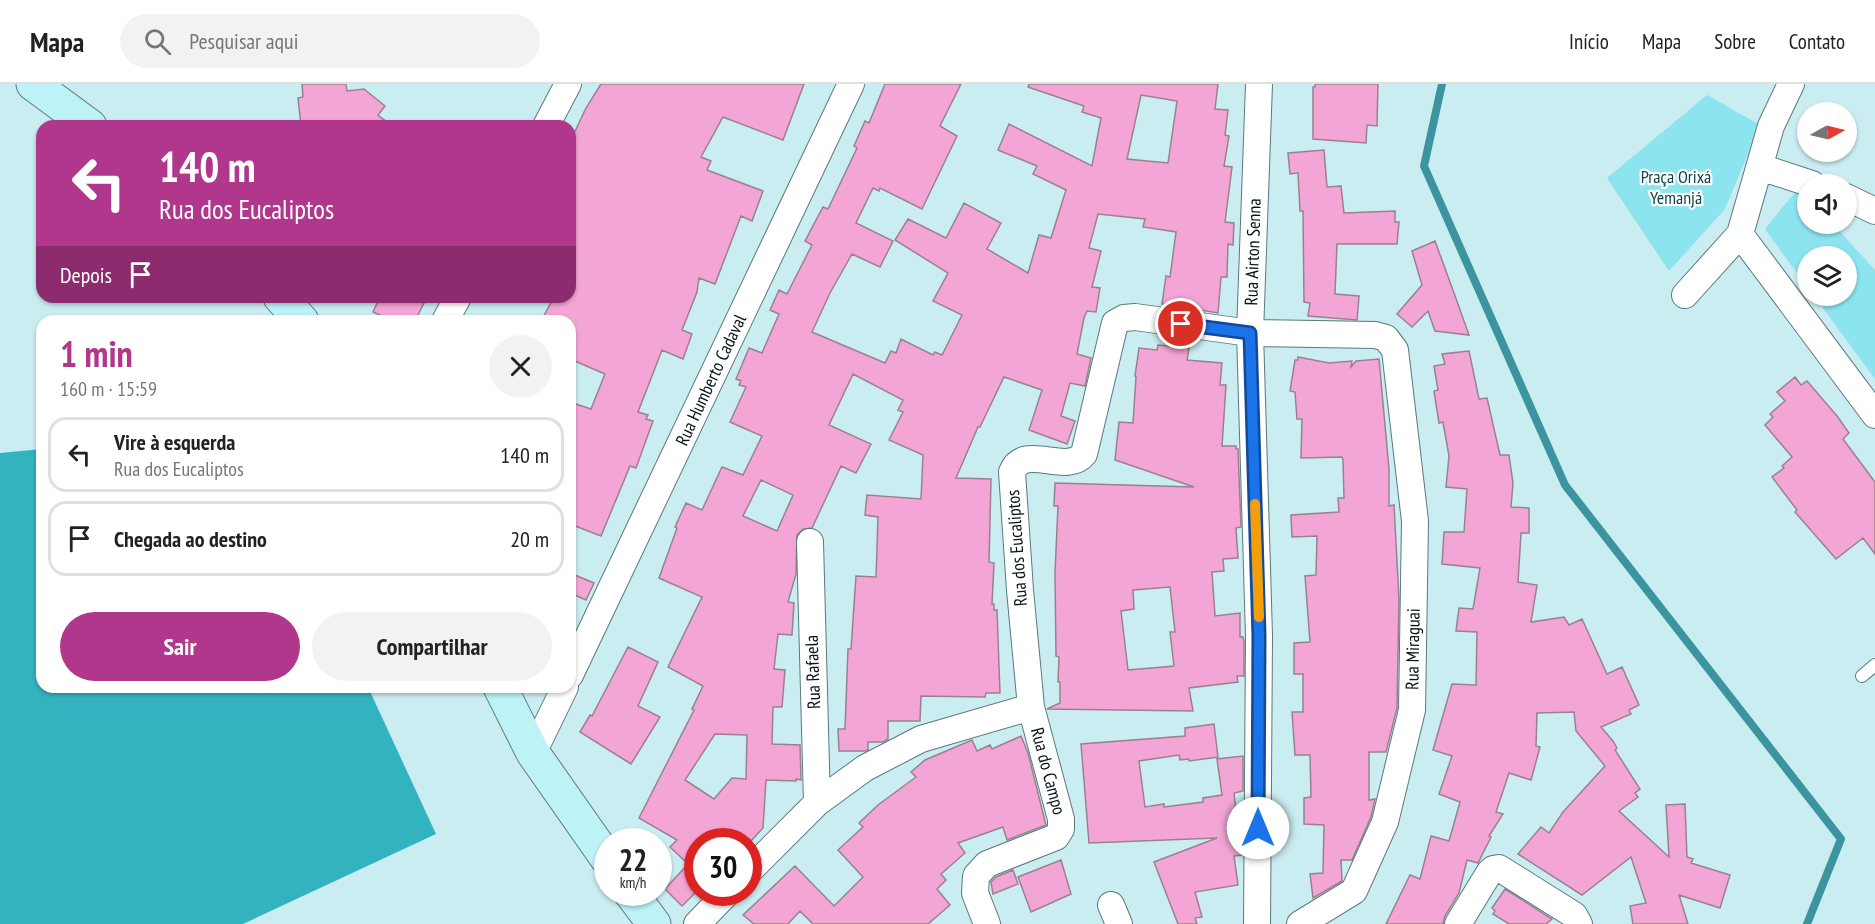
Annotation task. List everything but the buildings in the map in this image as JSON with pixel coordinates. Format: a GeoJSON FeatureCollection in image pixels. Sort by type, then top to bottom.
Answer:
{"type":"FeatureCollection","features":[{"type":"Feature","properties":{"kind":"main road"},"geometry":{"type":"LineString","coordinates":[[37,85],[82,120]]}},
{"type":"Feature","properties":{"kind":"main road"},"geometry":{"type":"LineString","coordinates":[[286,303],[296,315]]}},
{"type":"Feature","properties":{"kind":"main road"},"geometry":{"type":"LineString","coordinates":[[503,693],[533,753],[594,840]]}},
{"type":"Feature","properties":{"kind":"main road"},"geometry":{"type":"LineString","coordinates":[[640,906],[654,924]]}},
{"type":"Feature","properties":{"kind":"street"},"geometry":{"type":"LineString","coordinates":[[549,120],[568,84]]}},
{"type":"Feature","properties":{"kind":"street","name":"Rua Humberto Cadaval"},"geometry":{"type":"LineString","coordinates":[[576,662],[851,84]]}},
{"type":"Feature","properties":{"kind":"street","name":"Rua Airton Senna"},"geometry":{"type":"LineString","coordinates":[[1257,924],[1259,636],[1250,333],[1259,84]]}},
{"type":"Feature","properties":{"kind":"street"},"geometry":{"type":"LineString","coordinates":[[1685,295],[1740,234],[1771,126],[1791,84]]}},
{"type":"Feature","properties":{"kind":"street"},"geometry":{"type":"LineString","coordinates":[[1760,167],[1797,179]]}},
{"type":"Feature","properties":{"kind":"street"},"geometry":{"type":"LineString","coordinates":[[1857,202],[1875,211]]}},
{"type":"Feature","properties":{"kind":"street"},"geometry":{"type":"LineString","coordinates":[[1740,234],[1875,415]]}},
{"type":"Feature","properties":{"kind":"street","name":"Rua dos Eucaliptos"},"geometry":{"type":"LineString","coordinates":[[1031,707],[1012,472],[1015,464],[1023,459],[1072,462],[1080,459],[1084,454],[1115,323],[1124,318],[1135,317],[1250,333],[1375,335],[1386,338]]}},
{"type":"Feature","properties":{"kind":"street","name":"Rua Miraguai"},"geometry":{"type":"LineString","coordinates":[[1300,924],[1354,891],[1385,822],[1412,710],[1415,521],[1395,350],[1386,338]]}},
{"type":"Feature","properties":{"kind":"street","name":"Rua Rafaela"},"geometry":{"type":"LineString","coordinates":[[810,542],[817,803]]}},
{"type":"Feature","properties":{"kind":"street"},"geometry":{"type":"LineString","coordinates":[[533,753],[561,693]]}},
{"type":"Feature","properties":{"kind":"street"},"geometry":{"type":"LineString","coordinates":[[762,858],[817,803],[865,768],[921,739],[1031,707]]}},
{"type":"Feature","properties":{"kind":"street","name":"Rua do Campo"},"geometry":{"type":"LineString","coordinates":[[987,924],[975,893],[976,876],[987,864],[1056,837],[1061,829],[1061,819],[1031,707]]}},
{"type":"Feature","properties":{"kind":"street"},"geometry":{"type":"LineString","coordinates":[[1458,924],[1489,873],[1494,868],[1499,868],[1574,915],[1579,924]]}},
{"type":"Feature","properties":{"kind":"street"},"geometry":{"type":"LineString","coordinates":[[697,924],[714,906]]}},
{"type":"Feature","properties":{"kind":"lane"},"geometry":{"type":"LineString","coordinates":[[1862,676],[1875,665]]}},
{"type":"Feature","properties":{"kind":"green space","name":"Praça Orixá Yemanjá"},"geometry":{"type":"Polygon","coordinates":[[[1707,95],[1760,125],[1725,209],[1669,271],[1607,178],[1707,95]]]}},
{"type":"Feature","properties":{"kind":"green space"},"geometry":{"type":"Polygon","coordinates":[[[1797,190],[1797,234],[1842,234],[1853,246],[1797,246],[1797,273],[1765,229],[1797,190]]]}},
{"type":"Feature","properties":{"kind":"green space"},"geometry":{"type":"Polygon","coordinates":[[[1857,250],[1875,270],[1875,379],[1821,306],[1857,306],[1857,250]]]}},
{"type":"Feature","properties":{"kind":"shaded area"},"geometry":{"type":"Polygon","coordinates":[[[36,450],[36,693],[371,693],[436,834],[243,924],[0,924],[0,453],[36,450]]]}},
{"type":"Feature","properties":{"kind":"waterway"},"geometry":{"type":"LineString","coordinates":[[1442,84],[1424,166],[1565,485],[1841,839],[1807,924]]}},
{"type":"Feature","properties":{"kind":"slow traffic"},"geometry":{"type":"LineString","coordinates":[[1255,504],[1259,617]]}},
{"type":"Feature","properties":{"kind":"route"},"geometry":{"type":"LineString","coordinates":[[1181,324],[1250,333],[1259,636],[1258,828]]}}]}
